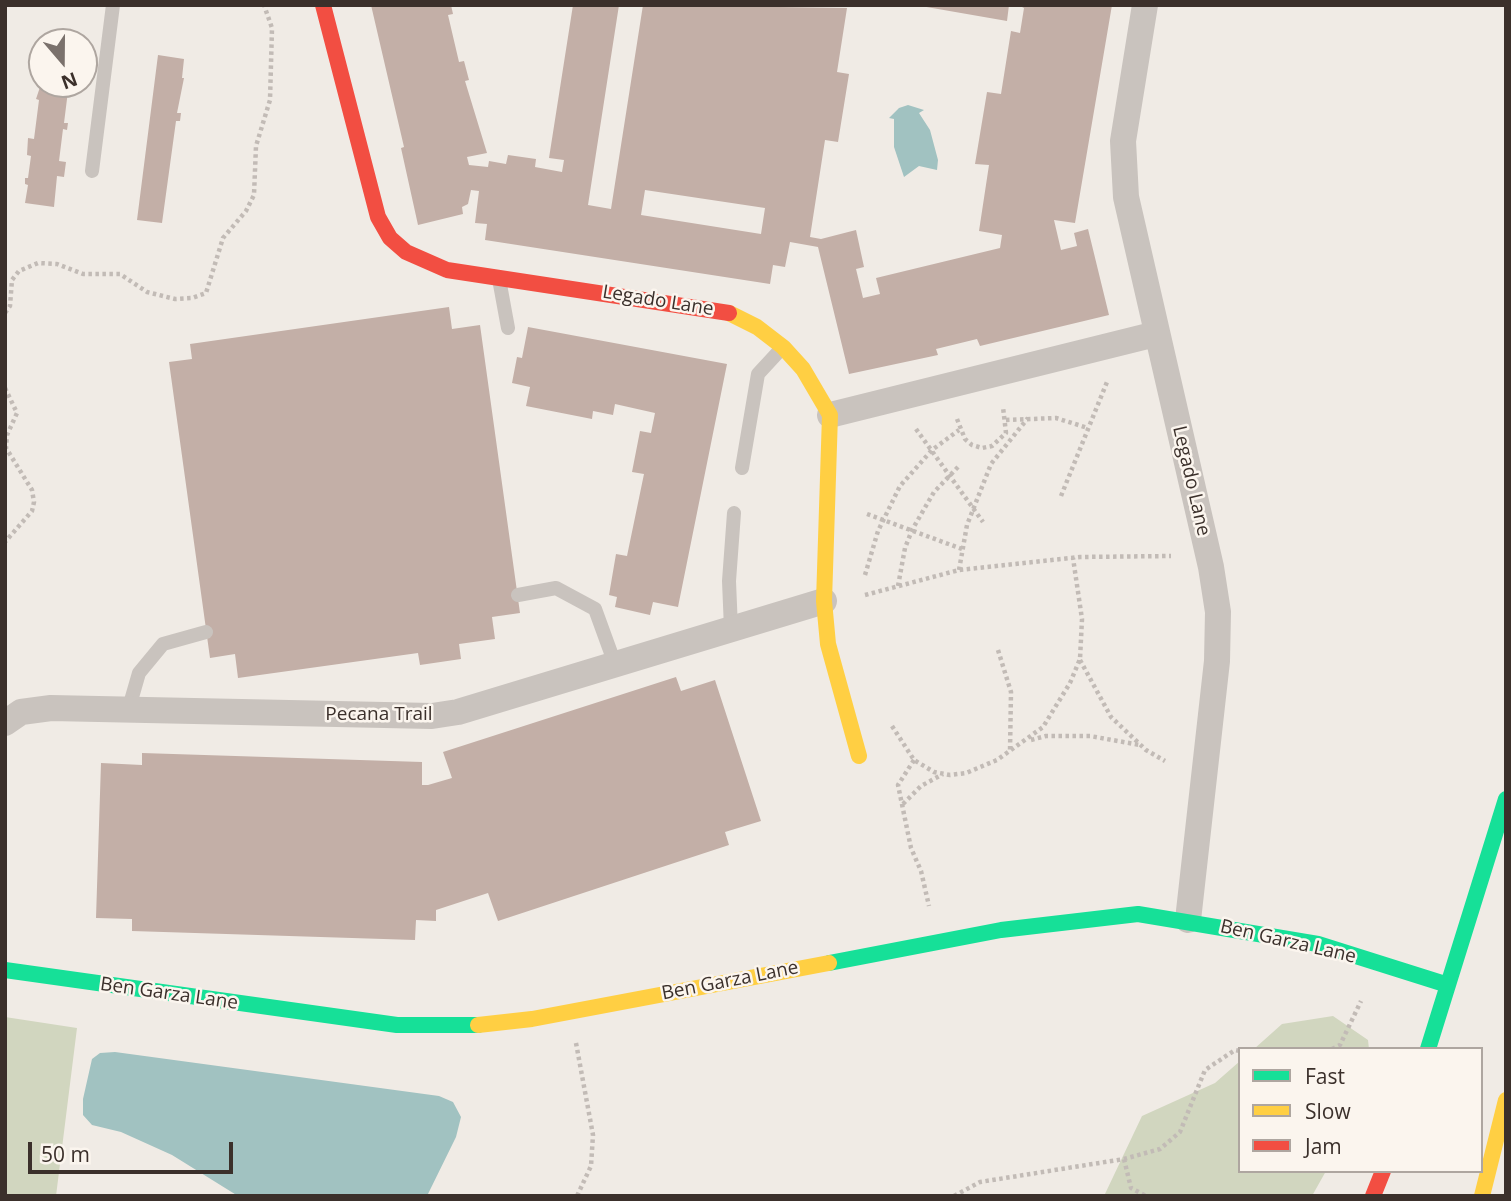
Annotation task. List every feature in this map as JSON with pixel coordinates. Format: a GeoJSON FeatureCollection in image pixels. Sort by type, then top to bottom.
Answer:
{"type":"FeatureCollection","features":[{"type":"Feature","properties":{"kind":"main road","name":"Legado Lane"},"geometry":{"type":"LineString","coordinates":[[323,5],[379,217],[390,238],[406,252],[426,263],[499,277],[727,312],[757,327],[783,347],[803,369],[830,415]]}},
{"type":"Feature","properties":{"kind":"main road"},"geometry":{"type":"LineString","coordinates":[[830,415],[824,601],[828,644],[859,755]]}},
{"type":"Feature","properties":{"kind":"main road"},"geometry":{"type":"LineString","coordinates":[[1429,1047],[1506,799]]}},
{"type":"Feature","properties":{"kind":"main road","name":"Ben Garza Lane"},"geometry":{"type":"LineString","coordinates":[[5,970],[397,1025],[470,1026],[532,1018],[1001,930],[1138,914],[1188,920],[1318,944],[1448,985]]}},
{"type":"Feature","properties":{"kind":"main road"},"geometry":{"type":"LineString","coordinates":[[1482,1196],[1506,1100]]}},
{"type":"Feature","properties":{"kind":"main road"},"geometry":{"type":"LineString","coordinates":[[1373,1196],[1382,1173]]}},
{"type":"Feature","properties":{"kind":"street","name":"Legado Lane"},"geometry":{"type":"LineString","coordinates":[[1145,5],[1123,141],[1126,197],[1212,567],[1218,612],[1217,661],[1188,920]]}},
{"type":"Feature","properties":{"kind":"street"},"geometry":{"type":"LineString","coordinates":[[830,415],[1156,334]]}},
{"type":"Feature","properties":{"kind":"street","name":"Pecana Trail"},"geometry":{"type":"LineString","coordinates":[[5,723],[20,712],[51,708],[432,716],[458,712],[824,601]]}},
{"type":"Feature","properties":{"kind":"lane"},"geometry":{"type":"LineString","coordinates":[[92,171],[113,5]]}},
{"type":"Feature","properties":{"kind":"lane"},"geometry":{"type":"LineString","coordinates":[[499,277],[508,328]]}},
{"type":"Feature","properties":{"kind":"lane"},"geometry":{"type":"LineString","coordinates":[[742,468],[758,374],[783,347]]}},
{"type":"Feature","properties":{"kind":"lane"},"geometry":{"type":"LineString","coordinates":[[732,629],[729,581],[734,513]]}},
{"type":"Feature","properties":{"kind":"lane"},"geometry":{"type":"LineString","coordinates":[[518,595],[556,588],[595,609],[615,664]]}},
{"type":"Feature","properties":{"kind":"lane"},"geometry":{"type":"LineString","coordinates":[[128,710],[139,674],[163,644],[206,632]]}},
{"type":"Feature","properties":{"kind":"path"},"geometry":{"type":"LineString","coordinates":[[5,313],[10,306],[12,279],[19,271],[38,263],[57,264],[83,274],[120,274],[147,292],[175,299],[192,298],[206,293],[223,238],[246,211],[254,195],[256,145],[270,100],[272,28],[264,5]]}},
{"type":"Feature","properties":{"kind":"path"},"geometry":{"type":"LineString","coordinates":[[1061,495],[1107,382]]}},
{"type":"Feature","properties":{"kind":"path"},"geometry":{"type":"LineString","coordinates":[[5,388],[17,413],[7,435],[6,448],[32,490],[34,502],[32,511],[5,542]]}},
{"type":"Feature","properties":{"kind":"path"},"geometry":{"type":"LineString","coordinates":[[957,419],[959,430],[972,446],[982,448],[1000,441],[1006,433],[1003,407]]}},
{"type":"Feature","properties":{"kind":"path"},"geometry":{"type":"LineString","coordinates":[[959,570],[973,508],[991,464],[1028,418]]}},
{"type":"Feature","properties":{"kind":"path"},"geometry":{"type":"LineString","coordinates":[[1006,420],[1056,418],[1088,428]]}},
{"type":"Feature","properties":{"kind":"path"},"geometry":{"type":"LineString","coordinates":[[916,429],[983,522]]}},
{"type":"Feature","properties":{"kind":"path"},"geometry":{"type":"LineString","coordinates":[[865,575],[883,519],[900,486],[932,450],[959,430]]}},
{"type":"Feature","properties":{"kind":"path"},"geometry":{"type":"LineString","coordinates":[[898,586],[905,548],[912,530],[934,492],[958,467]]}},
{"type":"Feature","properties":{"kind":"path"},"geometry":{"type":"LineString","coordinates":[[867,514],[962,549]]}},
{"type":"Feature","properties":{"kind":"path"},"geometry":{"type":"LineString","coordinates":[[865,595],[959,570],[1073,558],[1171,556]]}},
{"type":"Feature","properties":{"kind":"path"},"geometry":{"type":"LineString","coordinates":[[902,804],[921,786],[943,774],[966,773],[1010,752],[1043,727],[1057,706],[1080,659],[1082,619],[1073,558]]}},
{"type":"Feature","properties":{"kind":"path"},"geometry":{"type":"LineString","coordinates":[[998,650],[1011,692],[1010,752]]}},
{"type":"Feature","properties":{"kind":"path"},"geometry":{"type":"LineString","coordinates":[[1080,659],[1111,717],[1141,746],[1165,761]]}},
{"type":"Feature","properties":{"kind":"path"},"geometry":{"type":"LineString","coordinates":[[892,726],[914,760],[943,774]]}},
{"type":"Feature","properties":{"kind":"path"},"geometry":{"type":"LineString","coordinates":[[1027,741],[1046,736],[1090,736],[1141,746]]}},
{"type":"Feature","properties":{"kind":"path"},"geometry":{"type":"LineString","coordinates":[[914,760],[898,785],[929,906]]}},
{"type":"Feature","properties":{"kind":"path"},"geometry":{"type":"LineString","coordinates":[[1336,1047],[1340,1045],[1361,1001]]}},
{"type":"Feature","properties":{"kind":"path"},"geometry":{"type":"LineString","coordinates":[[576,1043],[593,1135],[591,1166],[577,1196]]}},
{"type":"Feature","properties":{"kind":"path"},"geometry":{"type":"LineString","coordinates":[[954,1196],[980,1182],[1124,1158],[1160,1149],[1180,1132],[1205,1070],[1238,1051]]}},
{"type":"Feature","properties":{"kind":"path"},"geometry":{"type":"LineString","coordinates":[[1124,1158],[1131,1188],[1146,1196]]}},
{"type":"Feature","properties":{"kind":"green space"},"geometry":{"type":"Polygon","coordinates":[[[1333,1016],[1368,1040],[1369,1047],[1256,1047],[1282,1024],[1333,1016]]]}},
{"type":"Feature","properties":{"kind":"green space"},"geometry":{"type":"Polygon","coordinates":[[[5,1017],[77,1028],[56,1196],[5,1196],[5,1017]]]}},
{"type":"Feature","properties":{"kind":"green space"},"geometry":{"type":"Polygon","coordinates":[[[1238,1063],[1238,1173],[1325,1173],[1312,1196],[1104,1196],[1142,1116],[1215,1083],[1238,1063]]]}},
{"type":"Feature","properties":{"kind":"water"},"geometry":{"type":"Polygon","coordinates":[[[908,105],[924,110],[919,113],[930,130],[938,160],[937,170],[919,166],[904,177],[894,147],[894,119],[889,118],[899,108],[908,105]]]}},
{"type":"Feature","properties":{"kind":"water"},"geometry":{"type":"Polygon","coordinates":[[[115,1052],[439,1096],[453,1102],[461,1117],[456,1137],[427,1196],[238,1196],[172,1155],[121,1132],[92,1125],[83,1115],[83,1099],[92,1059],[100,1053],[115,1052]]]}},
{"type":"Feature","properties":{"kind":"building"},"geometry":{"type":"Polygon","coordinates":[[[371,5],[451,5],[453,14],[448,15],[459,62],[464,61],[469,80],[465,81],[487,153],[467,157],[469,165],[488,167],[489,161],[506,164],[508,155],[536,159],[535,167],[562,172],[564,160],[549,158],[573,5],[619,5],[588,205],[611,209],[643,5],[847,8],[837,72],[849,74],[838,142],[825,140],[810,237],[821,239],[856,230],[864,267],[856,269],[863,298],[880,294],[876,278],[1000,248],[1002,235],[979,231],[989,165],[975,164],[987,92],[1001,94],[1011,31],[1020,33],[1024,8],[1018,5],[1112,5],[1075,223],[1054,220],[1061,250],[1077,246],[1074,233],[1088,229],[1109,315],[980,346],[977,339],[936,349],[938,355],[849,374],[818,247],[790,242],[785,267],[773,265],[770,284],[485,240],[487,224],[475,223],[479,191],[471,190],[468,204],[462,207],[463,214],[418,225],[401,148],[404,147],[371,5]],[[645,190],[641,215],[761,234],[765,208],[645,190]]]}},
{"type":"Feature","properties":{"kind":"building"},"geometry":{"type":"Polygon","coordinates":[[[915,5],[1009,5],[1007,21],[915,5]]]}},
{"type":"Feature","properties":{"kind":"building"},"geometry":{"type":"Polygon","coordinates":[[[158,55],[184,59],[184,78],[177,113],[181,113],[180,121],[176,121],[162,223],[137,220],[158,55]]]}},
{"type":"Feature","properties":{"kind":"building"},"geometry":{"type":"Polygon","coordinates":[[[67,98],[64,123],[68,123],[67,130],[63,129],[59,161],[66,162],[64,177],[57,176],[54,207],[25,203],[28,185],[25,184],[25,178],[28,178],[31,156],[27,155],[28,138],[34,139],[39,100],[36,99],[67,98]]]}},
{"type":"Feature","properties":{"kind":"building"},"geometry":{"type":"Polygon","coordinates":[[[449,307],[452,329],[480,325],[520,613],[492,617],[495,639],[459,644],[461,659],[420,665],[418,653],[238,678],[235,654],[210,658],[169,362],[192,359],[190,344],[449,307]]]}},
{"type":"Feature","properties":{"kind":"building"},"geometry":{"type":"Polygon","coordinates":[[[528,327],[727,364],[678,607],[653,602],[650,615],[615,607],[617,597],[609,595],[616,554],[627,556],[644,474],[632,472],[640,431],[651,433],[655,413],[615,404],[613,415],[593,411],[592,419],[526,406],[530,387],[512,383],[517,357],[522,358],[528,327]]]}},
{"type":"Feature","properties":{"kind":"building"},"geometry":{"type":"Polygon","coordinates":[[[676,677],[681,691],[715,680],[761,821],[725,832],[729,845],[498,921],[488,893],[436,910],[436,921],[416,920],[415,940],[132,931],[132,919],[96,918],[101,763],[142,765],[142,753],[422,762],[422,785],[428,785],[452,778],[443,752],[676,677]]]}},
{"type":"Feature","properties":{"kind":"traffic: fast"},"geometry":{"type":"LineString","coordinates":[[1429,1047],[1506,799]]}},
{"type":"Feature","properties":{"kind":"traffic: fast"},"geometry":{"type":"LineString","coordinates":[[829,963],[1001,930],[1138,914],[1318,944],[1448,985]]}},
{"type":"Feature","properties":{"kind":"traffic: fast"},"geometry":{"type":"LineString","coordinates":[[5,970],[397,1025],[478,1025]]}},
{"type":"Feature","properties":{"kind":"traffic: slow"},"geometry":{"type":"LineString","coordinates":[[729,313],[757,327],[783,347],[803,369],[830,415],[824,601],[828,644],[859,756]]}},
{"type":"Feature","properties":{"kind":"traffic: slow"},"geometry":{"type":"LineString","coordinates":[[478,1025],[532,1019],[829,963]]}},
{"type":"Feature","properties":{"kind":"traffic: slow"},"geometry":{"type":"LineString","coordinates":[[1482,1196],[1506,1100]]}},
{"type":"Feature","properties":{"kind":"traffic: jam"},"geometry":{"type":"LineString","coordinates":[[323,5],[378,217],[390,238],[406,252],[447,270],[729,313]]}},
{"type":"Feature","properties":{"kind":"traffic: jam"},"geometry":{"type":"LineString","coordinates":[[1373,1196],[1382,1173]]}}]}
